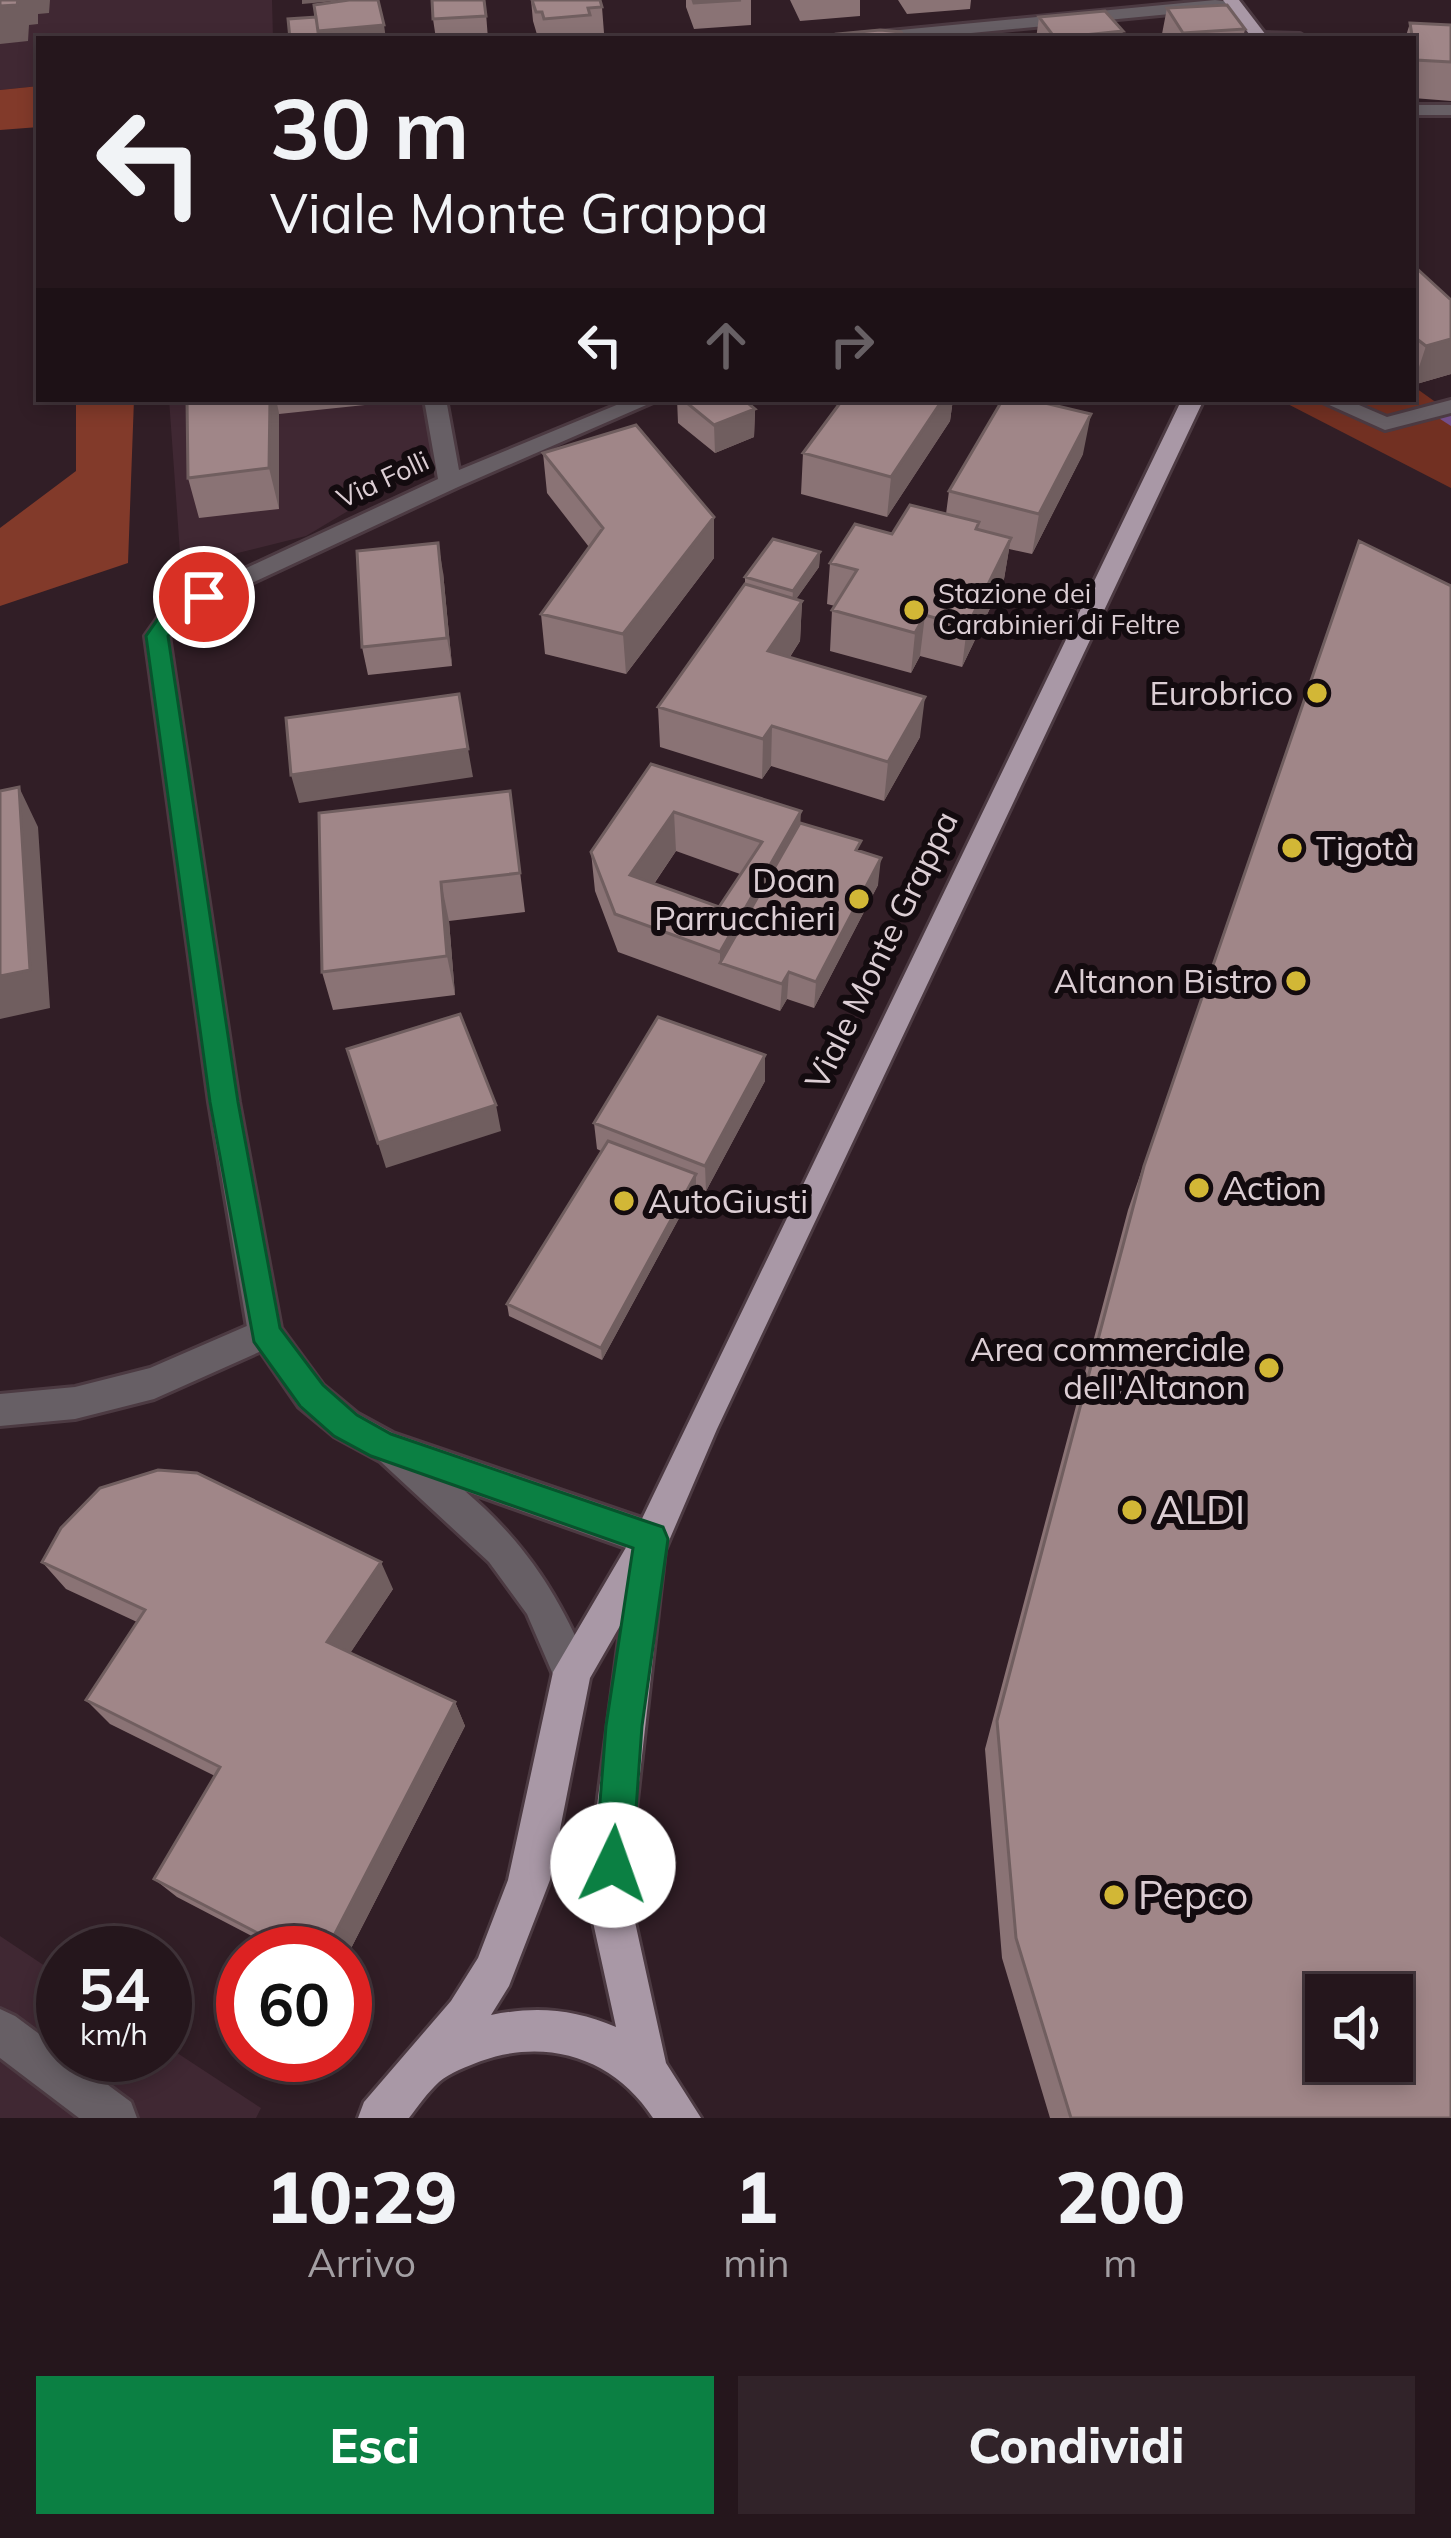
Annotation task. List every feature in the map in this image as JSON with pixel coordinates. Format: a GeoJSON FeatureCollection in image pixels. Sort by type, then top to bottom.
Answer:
{"type":"FeatureCollection","features":[{"type":"Feature","properties":{"kind":"main road"},"geometry":{"type":"LineString","coordinates":[[1232,2],[1259,36]]}},
{"type":"Feature","properties":{"kind":"main road","name":"Viale Monte Grappa"},"geometry":{"type":"LineString","coordinates":[[380,2118],[466,2015],[515,1925],[529,1880],[572,1672],[651,1539],[1187,402]]}},
{"type":"Feature","properties":{"kind":"main road","name":"Viale Monte Grappa"},"geometry":{"type":"LineString","coordinates":[[647,2073],[614,1922],[613,1835],[651,1539]]}},
{"type":"Feature","properties":{"kind":"main road","name":"Viale Monte Grappa"},"geometry":{"type":"LineString","coordinates":[[425,2067],[469,2041],[514,2028],[560,2029],[602,2043],[647,2073],[679,2118]]}},
{"type":"Feature","properties":{"kind":"street"},"geometry":{"type":"LineString","coordinates":[[889,36],[1232,2]]}},
{"type":"Feature","properties":{"kind":"street"},"geometry":{"type":"LineString","coordinates":[[1416,110],[1451,110]]}},
{"type":"Feature","properties":{"kind":"street"},"geometry":{"type":"LineString","coordinates":[[436,402],[450,482]]}},
{"type":"Feature","properties":{"kind":"street","name":"Via Folli"},"geometry":{"type":"LineString","coordinates":[[265,1333],[224,1102],[157,636],[175,610],[450,482],[642,402]]}},
{"type":"Feature","properties":{"kind":"street"},"geometry":{"type":"LineString","coordinates":[[1334,402],[1385,424],[1451,406]]}},
{"type":"Feature","properties":{"kind":"street"},"geometry":{"type":"LineString","coordinates":[[0,1410],[75,1403],[154,1383],[265,1333],[311,1396],[382,1446],[498,1543],[529,1576],[555,1622],[572,1672]]}},
{"type":"Feature","properties":{"kind":"street"},"geometry":{"type":"LineString","coordinates":[[382,1446],[651,1539]]}},
{"type":"Feature","properties":{"kind":"street"},"geometry":{"type":"LineString","coordinates":[[0,2031],[115,2118]]}},
{"type":"Feature","properties":{"kind":"shaded area"},"geometry":{"type":"Polygon","coordinates":[[[0,0],[272,0],[273,36],[36,36],[36,86],[0,90],[0,0]]]}},
{"type":"Feature","properties":{"kind":"shaded area"},"geometry":{"type":"Polygon","coordinates":[[[36,86],[36,127],[0,130],[0,90],[36,86]]]}},
{"type":"Feature","properties":{"kind":"shaded area"},"geometry":{"type":"Polygon","coordinates":[[[1416,388],[1451,413],[1451,488],[1284,402],[1416,402],[1416,388]]]}},
{"type":"Feature","properties":{"kind":"shaded area"},"geometry":{"type":"Polygon","coordinates":[[[76,402],[134,402],[128,563],[0,606],[0,528],[76,471],[76,402]]]}},
{"type":"Feature","properties":{"kind":"shaded area"},"geometry":{"type":"Polygon","coordinates":[[[169,402],[433,402],[442,455],[306,536],[181,567],[169,402]]]}},
{"type":"Feature","properties":{"kind":"shaded area"},"geometry":{"type":"Polygon","coordinates":[[[0,1936],[36,1960],[36,2082],[192,2082],[192,2063],[261,2108],[256,2118],[0,2118],[0,1936]]]}},
{"type":"Feature","properties":{"kind":"building"},"geometry":{"type":"Polygon","coordinates":[[[0,0],[18,0],[17,5],[0,6],[0,0]]]}},
{"type":"Feature","properties":{"kind":"building"},"geometry":{"type":"Polygon","coordinates":[[[378,0],[384,25],[318,31],[314,5],[378,0]]]}},
{"type":"Feature","properties":{"kind":"building"},"geometry":{"type":"Polygon","coordinates":[[[432,0],[484,0],[486,16],[433,19],[432,0]]]}},
{"type":"Feature","properties":{"kind":"building"},"geometry":{"type":"Polygon","coordinates":[[[532,0],[600,0],[602,7],[588,8],[590,15],[544,19],[532,0]]]}},
{"type":"Feature","properties":{"kind":"building"},"geometry":{"type":"Polygon","coordinates":[[[1227,5],[1245,29],[1183,33],[1167,8],[1227,5]]]}},
{"type":"Feature","properties":{"kind":"building"},"geometry":{"type":"Polygon","coordinates":[[[1105,11],[1123,31],[1053,36],[1039,17],[1105,11]]]}},
{"type":"Feature","properties":{"kind":"building"},"geometry":{"type":"Polygon","coordinates":[[[316,17],[319,36],[290,36],[288,19],[316,17]]]}},
{"type":"Feature","properties":{"kind":"building"},"geometry":{"type":"Polygon","coordinates":[[[1410,23],[1451,25],[1451,62],[1416,60],[1416,36],[1410,23]]]}},
{"type":"Feature","properties":{"kind":"building"},"geometry":{"type":"Polygon","coordinates":[[[880,30],[904,36],[838,36],[880,30]]]}},
{"type":"Feature","properties":{"kind":"building"},"geometry":{"type":"Polygon","coordinates":[[[1416,268],[1451,300],[1451,339],[1426,346],[1416,338],[1416,268]]]}},
{"type":"Feature","properties":{"kind":"building"},"geometry":{"type":"Polygon","coordinates":[[[187,402],[270,402],[269,468],[188,478],[187,402]]]}},
{"type":"Feature","properties":{"kind":"building"},"geometry":{"type":"Polygon","coordinates":[[[686,402],[747,402],[755,409],[714,425],[686,402]]]}},
{"type":"Feature","properties":{"kind":"building"},"geometry":{"type":"Polygon","coordinates":[[[841,402],[941,402],[891,477],[803,453],[841,402]]]}},
{"type":"Feature","properties":{"kind":"building"},"geometry":{"type":"Polygon","coordinates":[[[1001,402],[1041,402],[1091,414],[1039,514],[949,491],[1001,402]]]}},
{"type":"Feature","properties":{"kind":"building"},"geometry":{"type":"Polygon","coordinates":[[[636,425],[714,517],[623,634],[541,614],[603,528],[543,453],[636,425]]]}},
{"type":"Feature","properties":{"kind":"building"},"geometry":{"type":"Polygon","coordinates":[[[910,505],[979,522],[976,529],[1011,538],[967,627],[925,615],[915,633],[832,610],[857,570],[830,563],[855,524],[892,534],[910,505]]]}},
{"type":"Feature","properties":{"kind":"building"},"geometry":{"type":"Polygon","coordinates":[[[773,539],[820,552],[793,591],[745,577],[773,539]]]}},
{"type":"Feature","properties":{"kind":"building","name":"Area commerciale dell'Altanon"},"geometry":{"type":"Polygon","coordinates":[[[1359,541],[1451,586],[1451,2118],[1071,2118],[1016,1938],[997,1721],[1144,1166],[1359,541]]]}},
{"type":"Feature","properties":{"kind":"building"},"geometry":{"type":"Polygon","coordinates":[[[438,543],[447,638],[362,647],[357,551],[438,543]]]}},
{"type":"Feature","properties":{"kind":"building"},"geometry":{"type":"Polygon","coordinates":[[[745,584],[802,601],[768,651],[925,697],[888,762],[772,726],[763,739],[658,707],[745,584]]]}},
{"type":"Feature","properties":{"kind":"building"},"geometry":{"type":"Polygon","coordinates":[[[459,694],[468,749],[291,775],[286,718],[459,694]]]}},
{"type":"Feature","properties":{"kind":"building"},"geometry":{"type":"Polygon","coordinates":[[[651,764],[801,811],[720,952],[615,914],[591,852],[651,764]],[[674,812],[630,875],[719,907],[762,842],[674,812]]]}},
{"type":"Feature","properties":{"kind":"building"},"geometry":{"type":"Polygon","coordinates":[[[19,787],[30,970],[0,976],[0,791],[19,787]]]}},
{"type":"Feature","properties":{"kind":"building"},"geometry":{"type":"Polygon","coordinates":[[[510,791],[520,873],[441,882],[447,956],[322,972],[319,813],[510,791]]]}},
{"type":"Feature","properties":{"kind":"building"},"geometry":{"type":"Polygon","coordinates":[[[800,823],[861,841],[856,850],[881,858],[816,982],[789,972],[782,984],[720,963],[800,823]]]}},
{"type":"Feature","properties":{"kind":"building"},"geometry":{"type":"Polygon","coordinates":[[[460,1014],[496,1105],[378,1143],[347,1049],[460,1014]]]}},
{"type":"Feature","properties":{"kind":"building"},"geometry":{"type":"Polygon","coordinates":[[[658,1017],[765,1055],[705,1166],[594,1123],[658,1017]]]}},
{"type":"Feature","properties":{"kind":"building"},"geometry":{"type":"Polygon","coordinates":[[[608,1141],[696,1174],[601,1348],[507,1304],[608,1141]]]}},
{"type":"Feature","properties":{"kind":"building"},"geometry":{"type":"Polygon","coordinates":[[[158,1470],[197,1473],[381,1562],[327,1642],[455,1702],[339,1926],[244,1926],[154,1879],[220,1767],[86,1700],[145,1610],[42,1562],[61,1528],[100,1488],[158,1470]]]}},
{"type":"Feature","properties":{"kind":"waterway"},"geometry":{"type":"LineString","coordinates":[[1443,417],[1451,422]]}},
{"type":"Feature","properties":{"kind":"place","name":"Stazione dei Carabinieri di Feltre"},"geometry":{"type":"Point","coordinates":[914,610]}},
{"type":"Feature","properties":{"kind":"place","name":"Eurobrico"},"geometry":{"type":"Point","coordinates":[1317,693]}},
{"type":"Feature","properties":{"kind":"place","name":"Tigotà"},"geometry":{"type":"Point","coordinates":[1292,848]}},
{"type":"Feature","properties":{"kind":"place","name":"Doan Parrucchieri"},"geometry":{"type":"Point","coordinates":[859,899]}},
{"type":"Feature","properties":{"kind":"place","name":"Altanon Bistro"},"geometry":{"type":"Point","coordinates":[1296,981]}},
{"type":"Feature","properties":{"kind":"place","name":"Action"},"geometry":{"type":"Point","coordinates":[1199,1188]}},
{"type":"Feature","properties":{"kind":"place","name":"AutoGiusti"},"geometry":{"type":"Point","coordinates":[624,1201]}},
{"type":"Feature","properties":{"kind":"place","name":"Area commerciale dell'Altanon"},"geometry":{"type":"Point","coordinates":[1269,1368]}},
{"type":"Feature","properties":{"kind":"place","name":"ALDI"},"geometry":{"type":"Point","coordinates":[1132,1510]}},
{"type":"Feature","properties":{"kind":"place","name":"Pepco"},"geometry":{"type":"Point","coordinates":[1114,1895]}},
{"type":"Feature","properties":{"kind":"route"},"geometry":{"type":"LineString","coordinates":[[204,597],[175,610],[157,636],[224,1102],[265,1333],[311,1396],[382,1446],[651,1539],[624,1726],[613,1865]]}}]}
